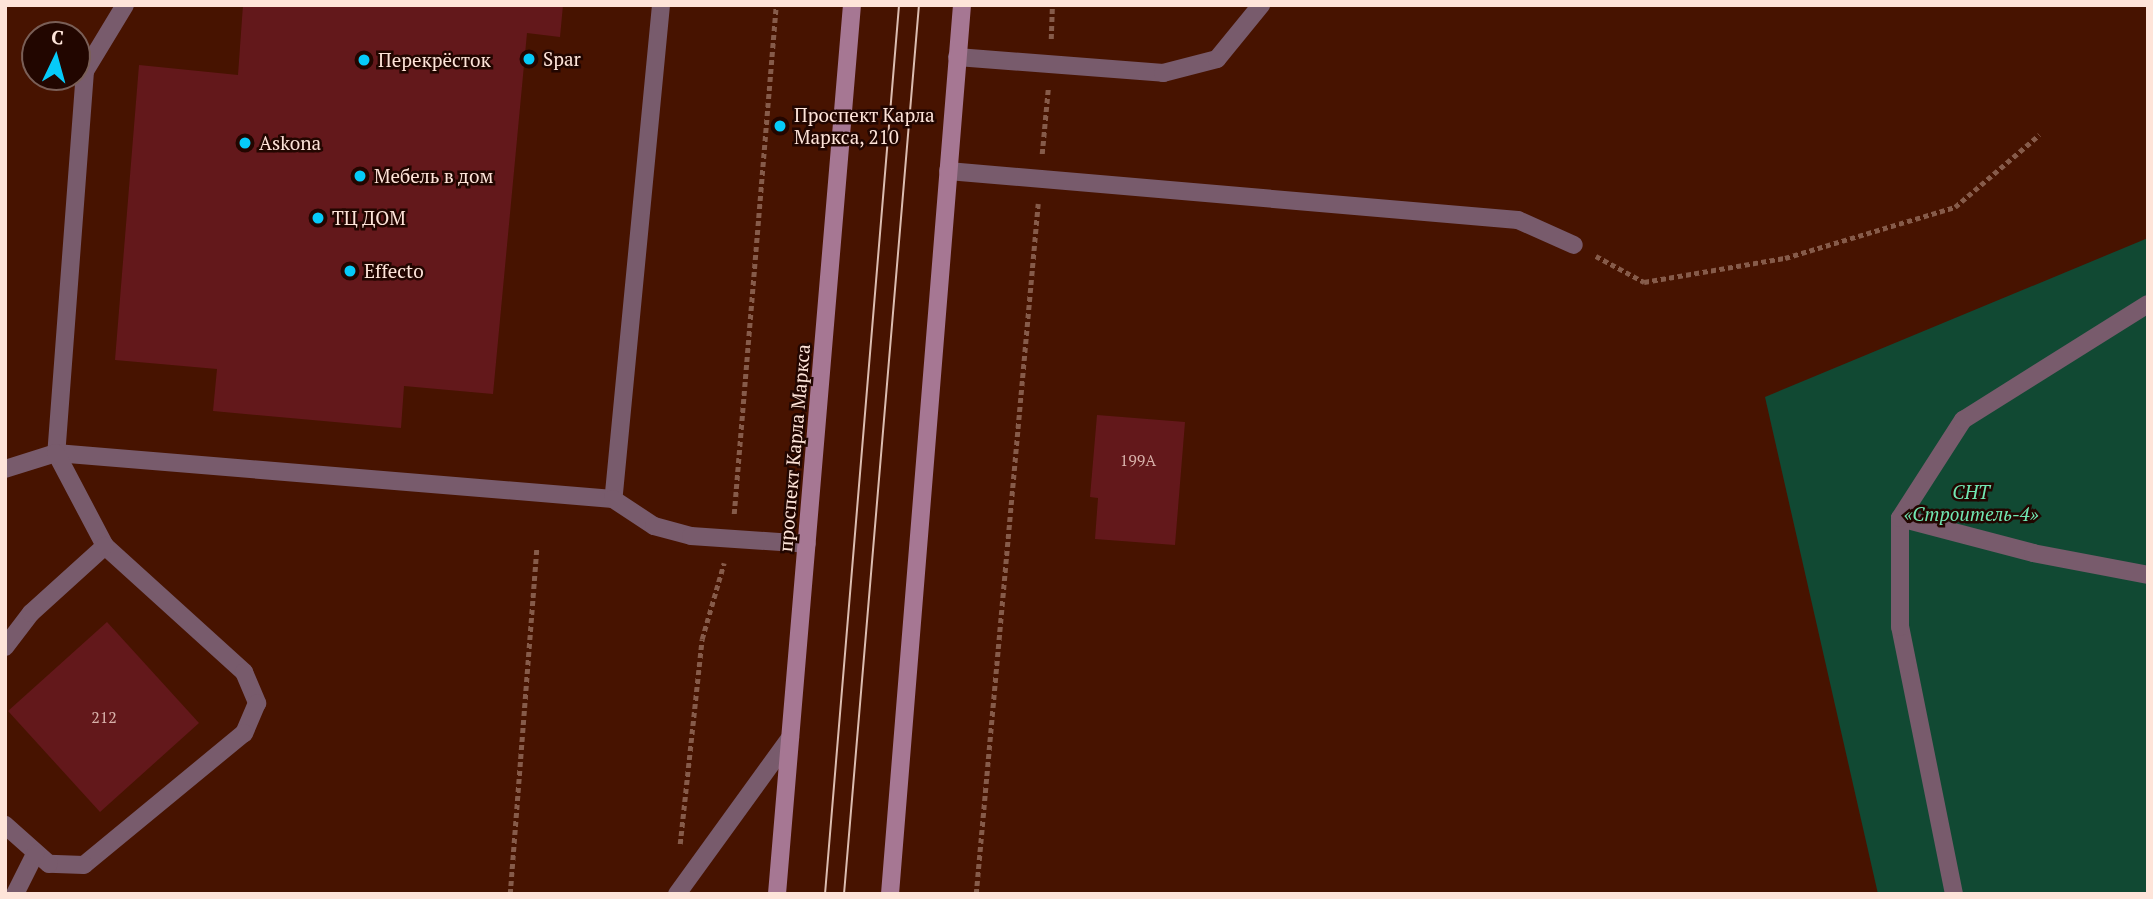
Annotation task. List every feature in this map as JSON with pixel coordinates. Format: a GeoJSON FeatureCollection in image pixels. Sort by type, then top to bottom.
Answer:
{"type":"FeatureCollection","features":[{"type":"Feature","properties":{"kind":"main road","name":"проспект Карла Маркса"},"geometry":{"type":"LineString","coordinates":[[777,894],[852,5]]}},
{"type":"Feature","properties":{"kind":"main road"},"geometry":{"type":"LineString","coordinates":[[890,894],[962,5]]}},
{"type":"Feature","properties":{"kind":"lane"},"geometry":{"type":"LineString","coordinates":[[5,825],[35,854],[67,868],[99,856],[244,733],[254,719],[257,702],[244,672],[105,546],[56,453],[85,71],[125,5]]}},
{"type":"Feature","properties":{"kind":"lane"},"geometry":{"type":"LineString","coordinates":[[613,499],[662,5]]}},
{"type":"Feature","properties":{"kind":"lane"},"geometry":{"type":"LineString","coordinates":[[957,57],[1163,73],[1217,60],[1261,5]]}},
{"type":"Feature","properties":{"kind":"lane"},"geometry":{"type":"LineString","coordinates":[[948,171],[1518,220],[1574,245]]}},
{"type":"Feature","properties":{"kind":"lane"},"geometry":{"type":"LineString","coordinates":[[1955,894],[1900,627],[1900,518],[1963,420],[2148,304]]}},
{"type":"Feature","properties":{"kind":"lane"},"geometry":{"type":"LineString","coordinates":[[5,469],[56,453],[613,499],[654,526],[732,538],[807,544]]}},
{"type":"Feature","properties":{"kind":"lane"},"geometry":{"type":"LineString","coordinates":[[1900,518],[2033,553],[2148,575]]}},
{"type":"Feature","properties":{"kind":"lane"},"geometry":{"type":"LineString","coordinates":[[5,647],[31,613],[105,546]]}},
{"type":"Feature","properties":{"kind":"lane"},"geometry":{"type":"LineString","coordinates":[[677,894],[790,738]]}},
{"type":"Feature","properties":{"kind":"lane"},"geometry":{"type":"LineString","coordinates":[[15,894],[35,854]]}},
{"type":"Feature","properties":{"kind":"path"},"geometry":{"type":"LineString","coordinates":[[679,853],[702,639],[732,538],[776,5]]}},
{"type":"Feature","properties":{"kind":"path"},"geometry":{"type":"LineString","coordinates":[[975,894],[1050,65],[1052,5]]}},
{"type":"Feature","properties":{"kind":"path"},"geometry":{"type":"LineString","coordinates":[[1574,245],[1644,282],[1785,258],[1955,207],[2039,135]]}},
{"type":"Feature","properties":{"kind":"path"},"geometry":{"type":"LineString","coordinates":[[510,894],[537,547]]}},
{"type":"Feature","properties":{"kind":"green space","name":"СНТ «Строитель-4»"},"geometry":{"type":"Polygon","coordinates":[[[2148,238],[2148,894],[1878,894],[1765,397],[2148,238]]]}},
{"type":"Feature","properties":{"kind":"building","name":"ТЦ ДОМ"},"geometry":{"type":"Polygon","coordinates":[[[243,5],[563,5],[560,37],[527,33],[493,394],[404,386],[401,428],[213,411],[217,369],[115,360],[139,65],[238,75],[243,5]]]}},
{"type":"Feature","properties":{"kind":"building"},"geometry":{"type":"Polygon","coordinates":[[[1097,415],[1185,422],[1175,545],[1095,539],[1098,498],[1090,497],[1097,415]]]}},
{"type":"Feature","properties":{"kind":"building"},"geometry":{"type":"Polygon","coordinates":[[[107,622],[199,723],[100,812],[8,711],[107,622]]]}},
{"type":"Feature","properties":{"kind":"tram line"},"geometry":{"type":"LineString","coordinates":[[825,894],[899,5]]}},
{"type":"Feature","properties":{"kind":"tram line"},"geometry":{"type":"LineString","coordinates":[[844,894],[919,5]]}},
{"type":"Feature","properties":{"kind":"place","name":"Spar"},"geometry":{"type":"Point","coordinates":[529,59]}},
{"type":"Feature","properties":{"kind":"place","name":"Перекрёсток"},"geometry":{"type":"Point","coordinates":[364,60]}},
{"type":"Feature","properties":{"kind":"place","name":"Проспект Карла Маркса, 210"},"geometry":{"type":"Point","coordinates":[780,126]}},
{"type":"Feature","properties":{"kind":"place","name":"Askona"},"geometry":{"type":"Point","coordinates":[245,143]}},
{"type":"Feature","properties":{"kind":"place","name":"Мебель в дом"},"geometry":{"type":"Point","coordinates":[360,176]}},
{"type":"Feature","properties":{"kind":"place","name":"ТЦ ДОМ"},"geometry":{"type":"Point","coordinates":[318,218]}},
{"type":"Feature","properties":{"kind":"place","name":"Effecto"},"geometry":{"type":"Point","coordinates":[350,271]}}]}
